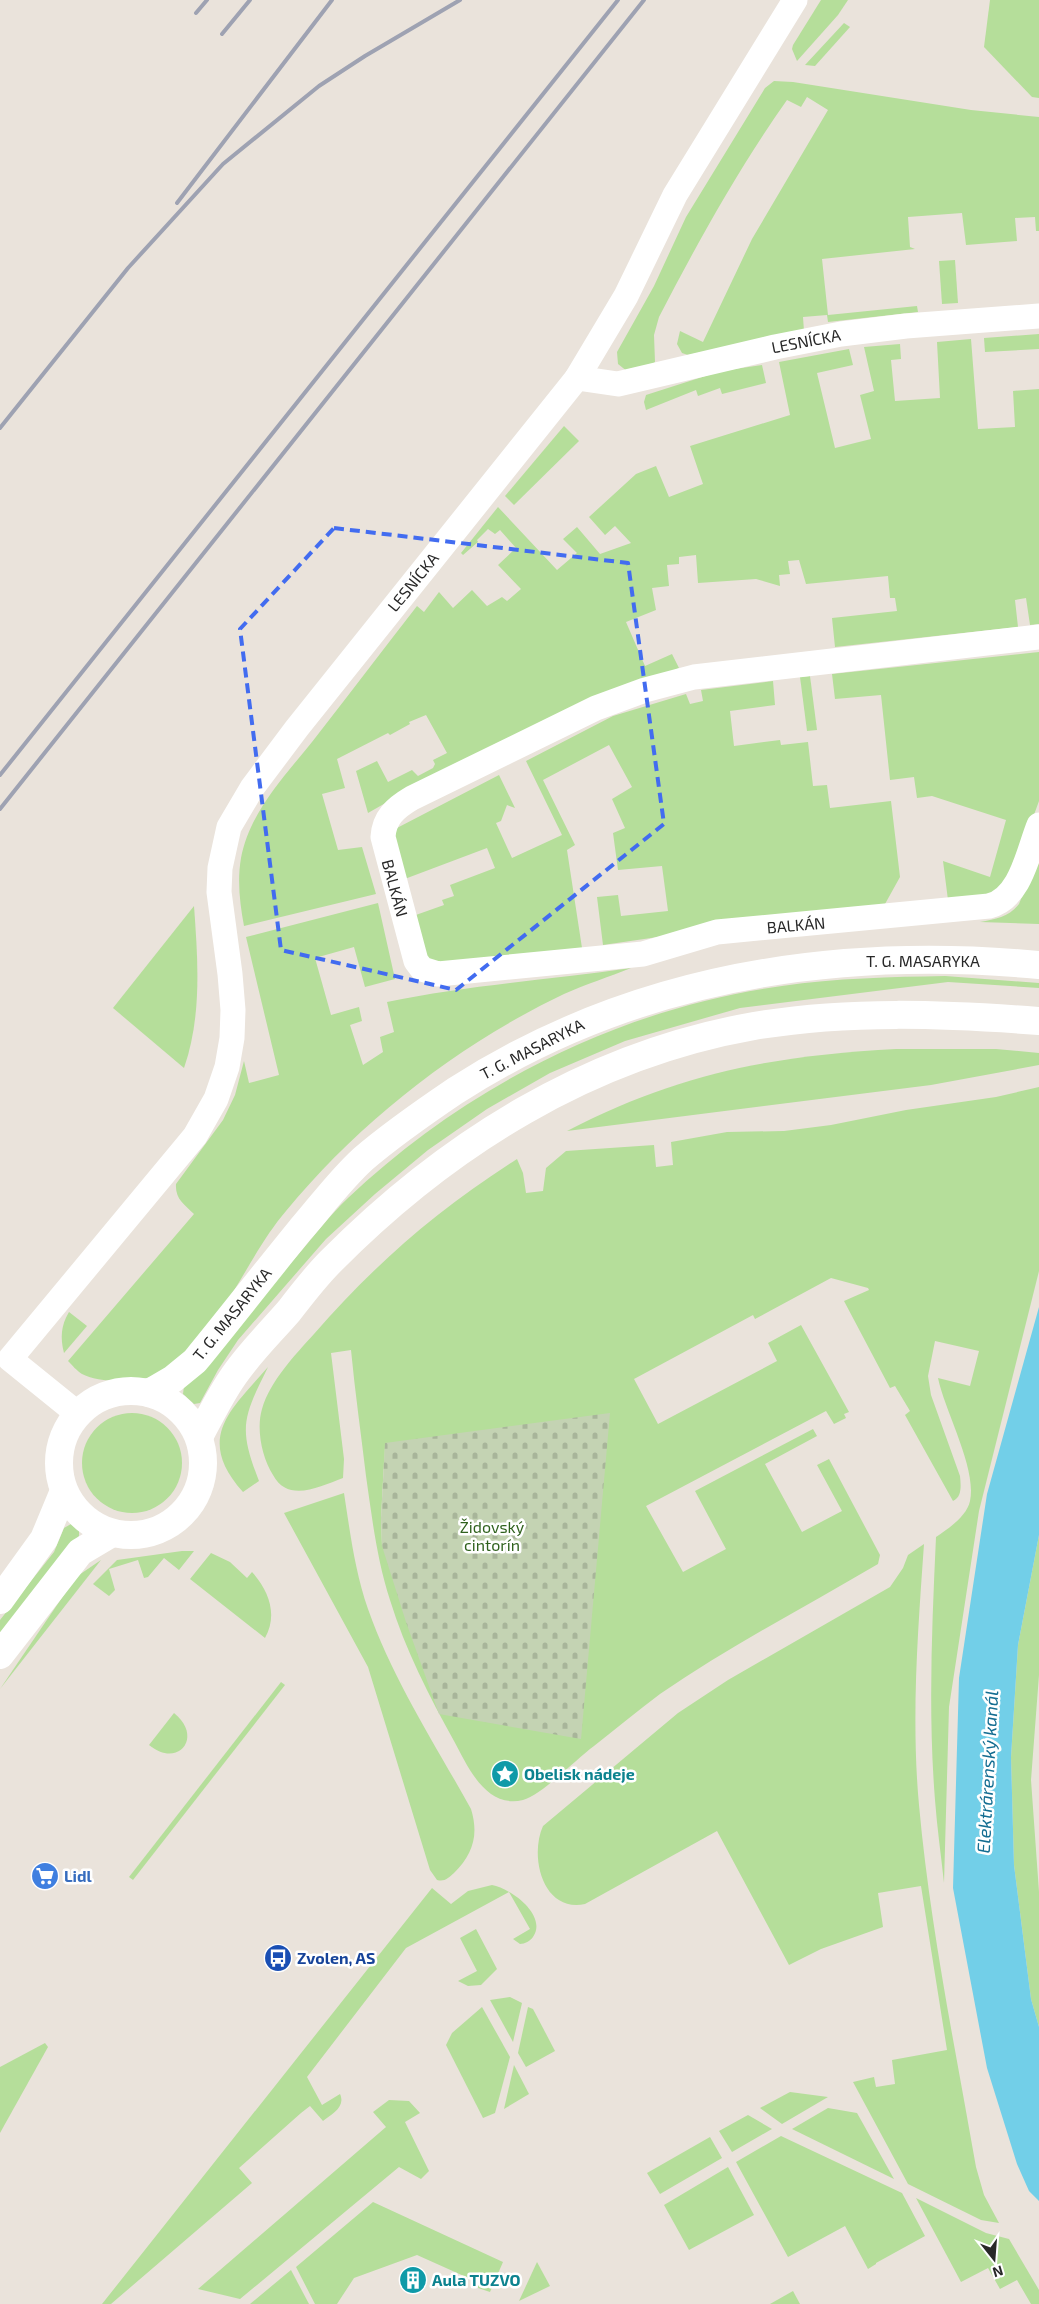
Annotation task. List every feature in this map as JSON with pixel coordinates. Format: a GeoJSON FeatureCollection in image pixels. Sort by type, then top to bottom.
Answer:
{"type":"FeatureCollection","features":[{"type":"Feature","properties":{"kind":"street","name":"LESNÍCKA"},"geometry":{"type":"LineString","coordinates":[[78,1414],[10,1359],[195,1136],[216,1099],[227,1067],[232,1038],[233,1010],[219,892],[220,868],[228,827],[252,788],[303,720],[576,378],[626,296],[679,188],[795,0]]}},
{"type":"Feature","properties":{"kind":"street","name":"LESNÍCKA"},"geometry":{"type":"LineString","coordinates":[[576,378],[618,384],[775,346],[841,334],[906,326],[1039,316]]}},
{"type":"Feature","properties":{"kind":"street","name":"BALKÁN"},"geometry":{"type":"LineString","coordinates":[[1039,637],[694,677],[644,690],[596,708],[412,798],[395,810],[386,821],[383,838],[416,961],[422,970],[438,974],[643,954],[717,932],[990,906],[1000,903],[1012,892],[1039,825]]}},
{"type":"Feature","properties":{"kind":"street","name":"T. G. MASARYKA"},"geometry":{"type":"LineString","coordinates":[[149,1393],[173,1379],[196,1361],[324,1201],[362,1160],[433,1106],[482,1074],[541,1042],[593,1018],[644,1000],[691,986],[744,975],[855,961],[922,959],[990,960],[1039,965]]}},
{"type":"Feature","properties":{"kind":"street"},"geometry":{"type":"LineString","coordinates":[[198,1437],[232,1378],[329,1263],[391,1205],[450,1157],[510,1117],[570,1085],[618,1065],[670,1047],[753,1026],[802,1019],[915,1015],[978,1016],[1039,1021]]}},
{"type":"Feature","properties":{"kind":"street"},"geometry":{"type":"LineString","coordinates":[[136,1391],[149,1393],[160,1397],[179,1409],[198,1437],[203,1456],[202,1476],[196,1495],[185,1511],[169,1524],[151,1532],[131,1535],[112,1532],[83,1518],[64,1492],[58,1469],[64,1434],[87,1405],[110,1394],[136,1391]]}},
{"type":"Feature","properties":{"kind":"street"},"geometry":{"type":"LineString","coordinates":[[0,1600],[44,1539],[64,1492]]}},
{"type":"Feature","properties":{"kind":"street"},"geometry":{"type":"LineString","coordinates":[[0,1655],[80,1552],[112,1532]]}},
{"type":"Feature","properties":{"kind":"highlighted area"},"geometry":{"type":"Polygon","coordinates":[[[334,528],[628,563],[664,824],[456,990],[281,950],[240,629],[334,528]]]}},
{"type":"Feature","properties":{"kind":"green space"},"geometry":{"type":"Polygon","coordinates":[[[821,0],[848,0],[838,15],[797,61],[792,49],[793,45],[821,0]]]}},
{"type":"Feature","properties":{"kind":"green space"},"geometry":{"type":"Polygon","coordinates":[[[990,0],[1039,0],[1039,98],[1032,97],[984,47],[990,0]]]}},
{"type":"Feature","properties":{"kind":"green space"},"geometry":{"type":"Polygon","coordinates":[[[844,23],[850,27],[815,66],[805,65],[844,23]]]}},
{"type":"Feature","properties":{"kind":"green space"},"geometry":{"type":"Polygon","coordinates":[[[774,81],[793,82],[971,110],[1039,117],[1039,231],[1036,231],[1035,217],[1015,218],[1017,241],[966,245],[962,213],[908,217],[910,247],[915,249],[822,259],[828,315],[917,306],[918,312],[828,322],[827,315],[803,317],[804,331],[688,355],[682,353],[677,344],[680,331],[703,342],[752,239],[828,110],[807,97],[801,107],[787,100],[719,206],[659,317],[654,335],[655,362],[650,367],[628,372],[618,364],[617,352],[654,286],[686,217],[765,88],[774,81]]]}},
{"type":"Feature","properties":{"kind":"green space"},"geometry":{"type":"Polygon","coordinates":[[[955,260],[958,303],[942,304],[939,261],[955,260]]]}},
{"type":"Feature","properties":{"kind":"green space"},"geometry":{"type":"Polygon","coordinates":[[[1039,334],[1039,349],[985,352],[984,338],[1039,334]]]}},
{"type":"Feature","properties":{"kind":"green space"},"geometry":{"type":"Polygon","coordinates":[[[971,339],[978,429],[1015,427],[1013,391],[1039,389],[1039,624],[1030,625],[1026,598],[1015,600],[1018,627],[835,647],[832,618],[897,611],[895,598],[890,598],[888,576],[806,584],[799,560],[788,561],[790,574],[779,575],[780,586],[756,579],[698,583],[696,555],[679,557],[679,564],[667,565],[669,586],[652,588],[656,610],[626,622],[645,666],[672,654],[679,668],[396,797],[368,813],[356,771],[377,761],[388,782],[412,770],[418,776],[433,768],[435,764],[433,760],[447,753],[426,715],[409,722],[410,724],[390,735],[388,733],[337,759],[345,788],[322,794],[338,850],[362,847],[376,894],[244,926],[239,875],[241,858],[253,823],[272,791],[417,606],[424,612],[439,592],[453,608],[472,590],[487,606],[502,597],[507,601],[521,589],[498,565],[516,548],[500,530],[495,534],[488,529],[477,540],[478,542],[463,555],[461,553],[498,507],[557,570],[577,553],[563,539],[577,527],[600,554],[631,543],[615,526],[605,535],[589,517],[636,474],[656,466],[669,497],[703,484],[690,446],[790,415],[779,362],[849,349],[853,365],[817,373],[835,448],[871,439],[860,395],[874,391],[864,347],[900,344],[901,359],[891,360],[895,401],[940,398],[937,342],[971,339]]]}},
{"type":"Feature","properties":{"kind":"green space"},"geometry":{"type":"Polygon","coordinates":[[[762,365],[766,383],[722,394],[720,388],[698,396],[696,390],[646,410],[644,402],[646,395],[721,371],[762,365]]]}},
{"type":"Feature","properties":{"kind":"green space"},"geometry":{"type":"Polygon","coordinates":[[[564,426],[579,441],[514,505],[505,496],[564,426]]]}},
{"type":"Feature","properties":{"kind":"green space"},"geometry":{"type":"Polygon","coordinates":[[[1039,652],[1039,801],[1008,886],[995,894],[948,900],[943,861],[990,877],[1006,820],[932,796],[917,798],[914,777],[890,780],[881,695],[835,699],[832,674],[1039,652]]]}},
{"type":"Feature","properties":{"kind":"green space"},"geometry":{"type":"Polygon","coordinates":[[[810,676],[817,730],[807,731],[800,677],[810,676]]]}},
{"type":"Feature","properties":{"kind":"green space"},"geometry":{"type":"Polygon","coordinates":[[[773,681],[775,705],[730,711],[734,746],[780,740],[781,745],[808,742],[813,786],[827,785],[830,808],[891,801],[900,877],[885,904],[603,945],[597,897],[618,895],[621,916],[668,911],[662,866],[618,870],[613,833],[625,828],[612,799],[632,787],[609,745],[543,780],[575,845],[567,850],[582,948],[438,966],[426,961],[413,916],[444,905],[442,900],[454,896],[450,885],[495,868],[487,848],[402,880],[390,836],[395,829],[499,775],[515,808],[507,805],[501,821],[496,823],[512,858],[562,835],[526,761],[613,716],[686,694],[690,704],[703,701],[701,690],[773,681]]]}},
{"type":"Feature","properties":{"kind":"green space"},"geometry":{"type":"Polygon","coordinates":[[[1039,854],[1039,924],[980,922],[1006,915],[1019,904],[1039,854]]]}},
{"type":"Feature","properties":{"kind":"green space"},"geometry":{"type":"Polygon","coordinates":[[[378,903],[395,979],[365,987],[354,947],[315,958],[331,1015],[359,1007],[362,1021],[350,1025],[363,1065],[383,1052],[380,1037],[394,1032],[387,1002],[478,987],[631,968],[564,994],[487,1036],[449,1061],[379,1116],[346,1146],[286,1211],[256,1253],[213,1323],[178,1361],[149,1378],[129,1381],[98,1379],[82,1374],[68,1361],[194,1214],[177,1194],[176,1184],[223,1120],[235,1095],[244,1061],[249,1083],[279,1075],[246,937],[378,903]]]}},
{"type":"Feature","properties":{"kind":"green space"},"geometry":{"type":"Polygon","coordinates":[[[194,906],[197,947],[196,1008],[190,1048],[184,1068],[113,1008],[194,906]]]}},
{"type":"Feature","properties":{"kind":"green space"},"geometry":{"type":"Polygon","coordinates":[[[945,976],[1039,983],[1039,988],[948,982],[740,1008],[625,1041],[550,1073],[487,1109],[428,1150],[375,1194],[326,1239],[238,1340],[218,1370],[200,1403],[194,1404],[183,1394],[184,1386],[348,1198],[394,1158],[443,1121],[495,1088],[549,1058],[605,1033],[663,1013],[722,997],[823,981],[945,976]]]}},
{"type":"Feature","properties":{"kind":"green space"},"geometry":{"type":"Polygon","coordinates":[[[896,1049],[996,1049],[1039,1053],[1039,1065],[931,1085],[567,1131],[608,1111],[648,1095],[688,1081],[727,1071],[808,1057],[896,1049]]]}},
{"type":"Feature","properties":{"kind":"green space"},"geometry":{"type":"Polygon","coordinates":[[[1039,1087],[1039,1271],[979,1511],[949,1707],[944,1883],[936,1810],[931,1701],[936,1537],[956,1522],[965,1512],[970,1501],[971,1488],[965,1457],[938,1378],[970,1386],[979,1351],[935,1341],[928,1376],[931,1395],[960,1476],[961,1487],[958,1497],[953,1501],[905,1415],[910,1411],[895,1386],[890,1388],[844,1301],[869,1290],[868,1288],[831,1278],[755,1319],[753,1315],[634,1379],[658,1424],[777,1361],[768,1343],[801,1325],[849,1412],[844,1414],[846,1418],[834,1424],[826,1411],[646,1506],[683,1572],[726,1549],[695,1491],[813,1429],[817,1436],[765,1464],[802,1532],[842,1511],[817,1465],[829,1459],[880,1555],[878,1564],[686,1676],[660,1694],[531,1797],[510,1801],[499,1798],[489,1792],[480,1784],[465,1762],[436,1707],[410,1654],[390,1600],[378,1554],[373,1523],[351,1350],[331,1353],[344,1459],[343,1478],[305,1490],[295,1491],[279,1484],[269,1468],[261,1443],[260,1417],[262,1409],[271,1388],[284,1369],[337,1308],[384,1261],[460,1198],[517,1159],[523,1173],[526,1193],[543,1191],[546,1168],[566,1151],[654,1145],[656,1167],[673,1165],[671,1142],[727,1132],[784,1131],[831,1125],[906,1110],[996,1097],[1039,1087]],[[385,1443],[381,1518],[382,1546],[385,1443]]]}},
{"type":"Feature","properties":{"kind":"green space"},"geometry":{"type":"Polygon","coordinates":[[[69,1312],[87,1326],[64,1353],[62,1332],[69,1312]]]}},
{"type":"Feature","properties":{"kind":"green space"},"geometry":{"type":"Polygon","coordinates":[[[268,1367],[253,1399],[246,1423],[248,1448],[259,1481],[243,1492],[229,1473],[221,1456],[220,1440],[223,1426],[231,1412],[268,1367]]]}},
{"type":"Feature","properties":{"kind":"green space"},"geometry":{"type":"Polygon","coordinates":[[[122,1413],[142,1413],[151,1416],[168,1427],[179,1444],[182,1453],[182,1473],[179,1482],[168,1499],[151,1510],[142,1513],[122,1513],[104,1505],[90,1491],[82,1473],[82,1453],[90,1435],[104,1421],[122,1413]]]}},
{"type":"Feature","properties":{"kind":"green space","name":"Židovský cintorín"},"geometry":{"type":"Polygon","coordinates":[[[610,1413],[581,1739],[439,1714],[406,1622],[382,1546],[381,1518],[385,1443],[610,1413]]]}},
{"type":"Feature","properties":{"kind":"green space"},"geometry":{"type":"Polygon","coordinates":[[[344,1493],[353,1552],[368,1609],[378,1635],[415,1711],[471,1809],[474,1827],[473,1844],[461,1866],[444,1880],[437,1880],[430,1870],[368,1667],[284,1513],[344,1493]]]}},
{"type":"Feature","properties":{"kind":"green space"},"geometry":{"type":"Polygon","coordinates":[[[71,1524],[79,1530],[79,1536],[0,1636],[0,1620],[54,1552],[64,1528],[71,1524]]]}},
{"type":"Feature","properties":{"kind":"green space"},"geometry":{"type":"Polygon","coordinates":[[[1039,1535],[1039,1675],[1031,1780],[1039,1892],[1039,2027],[1031,1999],[1014,1865],[1011,1757],[1018,1645],[1039,1535]]]}},
{"type":"Feature","properties":{"kind":"green space"},"geometry":{"type":"Polygon","coordinates":[[[924,1544],[915,1707],[919,1805],[930,1896],[944,1986],[976,2167],[984,2195],[999,2223],[981,2220],[908,2184],[853,2082],[874,2077],[876,2087],[895,2084],[892,2060],[947,2050],[921,1886],[878,1893],[883,1927],[821,1949],[789,1965],[717,1831],[585,1904],[571,1905],[559,1900],[543,1880],[539,1867],[539,1839],[543,1826],[678,1713],[728,1680],[890,1587],[903,1568],[908,1555],[924,1544]]]}},
{"type":"Feature","properties":{"kind":"green space"},"geometry":{"type":"Polygon","coordinates":[[[194,1551],[179,1570],[164,1558],[148,1577],[144,1578],[138,1560],[109,1569],[115,1590],[109,1596],[93,1584],[117,1560],[194,1551]]]}},
{"type":"Feature","properties":{"kind":"green space"},"geometry":{"type":"Polygon","coordinates":[[[211,1553],[230,1562],[247,1578],[252,1572],[258,1579],[267,1595],[271,1612],[271,1621],[265,1638],[190,1579],[211,1553]]]}},
{"type":"Feature","properties":{"kind":"green space"},"geometry":{"type":"Polygon","coordinates":[[[101,1560],[0,1689],[76,1577],[101,1560]]]}},
{"type":"Feature","properties":{"kind":"green space"},"geometry":{"type":"Polygon","coordinates":[[[281,1682],[285,1685],[133,1880],[129,1877],[281,1682]]]}},
{"type":"Feature","properties":{"kind":"green space"},"geometry":{"type":"Polygon","coordinates":[[[174,1713],[183,1722],[187,1732],[187,1740],[184,1747],[178,1752],[169,1754],[160,1752],[149,1745],[174,1713]]]}},
{"type":"Feature","properties":{"kind":"green space"},"geometry":{"type":"Polygon","coordinates":[[[492,1885],[508,1891],[525,1904],[535,1920],[536,1929],[533,1937],[526,1943],[520,1944],[513,1939],[530,1929],[509,1892],[406,1948],[307,2077],[322,2105],[340,2094],[341,2103],[337,2110],[323,2121],[310,2106],[301,2113],[239,2168],[252,2183],[111,2304],[102,2304],[432,1888],[451,1904],[468,1891],[492,1885]]]}},
{"type":"Feature","properties":{"kind":"green space"},"geometry":{"type":"Polygon","coordinates":[[[476,1929],[497,1969],[481,1985],[468,1986],[458,1981],[477,1971],[460,1938],[476,1929]]]}},
{"type":"Feature","properties":{"kind":"green space"},"geometry":{"type":"Polygon","coordinates":[[[510,1997],[522,2003],[513,2042],[490,2000],[510,1997]]]}},
{"type":"Feature","properties":{"kind":"green space"},"geometry":{"type":"Polygon","coordinates":[[[482,2007],[510,2057],[495,2113],[483,2118],[446,2045],[452,2033],[482,2007]]]}},
{"type":"Feature","properties":{"kind":"green space"},"geometry":{"type":"Polygon","coordinates":[[[528,2007],[533,2009],[555,2051],[526,2067],[518,2053],[528,2007]]]}},
{"type":"Feature","properties":{"kind":"green space"},"geometry":{"type":"Polygon","coordinates":[[[45,2043],[48,2047],[0,2133],[0,2067],[45,2043]]]}},
{"type":"Feature","properties":{"kind":"green space"},"geometry":{"type":"Polygon","coordinates":[[[514,2065],[529,2094],[504,2109],[514,2065]]]}},
{"type":"Feature","properties":{"kind":"green space"},"geometry":{"type":"Polygon","coordinates":[[[790,2092],[828,2097],[782,2124],[760,2108],[790,2092]]]}},
{"type":"Feature","properties":{"kind":"green space"},"geometry":{"type":"Polygon","coordinates":[[[389,2100],[409,2101],[420,2113],[405,2122],[429,2171],[421,2179],[399,2167],[240,2299],[198,2289],[386,2127],[373,2112],[389,2100]]]}},
{"type":"Feature","properties":{"kind":"green space"},"geometry":{"type":"Polygon","coordinates":[[[828,2108],[857,2113],[894,2179],[792,2129],[828,2108]]]}},
{"type":"Feature","properties":{"kind":"green space"},"geometry":{"type":"Polygon","coordinates":[[[748,2115],[772,2129],[732,2152],[719,2131],[748,2115]]]}},
{"type":"Feature","properties":{"kind":"green space"},"geometry":{"type":"Polygon","coordinates":[[[781,2136],[902,2193],[925,2236],[868,2269],[845,2226],[788,2257],[736,2162],[781,2136]]]}},
{"type":"Feature","properties":{"kind":"green space"},"geometry":{"type":"Polygon","coordinates":[[[710,2137],[722,2158],[660,2194],[647,2173],[710,2137]]]}},
{"type":"Feature","properties":{"kind":"green space"},"geometry":{"type":"Polygon","coordinates":[[[728,2167],[754,2215],[689,2250],[664,2205],[728,2167]]]}},
{"type":"Feature","properties":{"kind":"green space"},"geometry":{"type":"Polygon","coordinates":[[[916,2198],[986,2233],[1009,2239],[1039,2290],[1039,2304],[1031,2304],[1017,2280],[1000,2289],[988,2268],[961,2282],[916,2198]]]}},
{"type":"Feature","properties":{"kind":"green space"},"geometry":{"type":"Polygon","coordinates":[[[373,2202],[503,2262],[490,2292],[478,2288],[475,2281],[417,2255],[354,2278],[337,2304],[315,2304],[296,2267],[373,2202]]]}},
{"type":"Feature","properties":{"kind":"green space"},"geometry":{"type":"Polygon","coordinates":[[[537,2262],[550,2286],[519,2301],[537,2262]]]}},
{"type":"Feature","properties":{"kind":"green space"},"geometry":{"type":"Polygon","coordinates":[[[291,2270],[309,2304],[250,2304],[291,2270]]]}},
{"type":"Feature","properties":{"kind":"green space"},"geometry":{"type":"Polygon","coordinates":[[[793,2291],[800,2304],[770,2304],[793,2291]]]}},
{"type":"Feature","properties":{"kind":"water","name":"Elektrárenský kanál"},"geometry":{"type":"Polygon","coordinates":[[[1039,1307],[1039,1535],[1018,1645],[1011,1757],[1014,1865],[1031,1999],[1039,2027],[1039,2201],[1029,2191],[1017,2164],[987,2068],[953,1888],[959,1678],[987,1494],[1039,1307]]]}},
{"type":"Feature","properties":{"kind":"railway"},"geometry":{"type":"LineString","coordinates":[[196,13],[207,0]]}},
{"type":"Feature","properties":{"kind":"railway"},"geometry":{"type":"LineString","coordinates":[[222,34],[250,0]]}},
{"type":"Feature","properties":{"kind":"railway"},"geometry":{"type":"LineString","coordinates":[[177,203],[332,0]]}},
{"type":"Feature","properties":{"kind":"railway"},"geometry":{"type":"LineString","coordinates":[[0,428],[128,268],[223,164],[319,86],[365,56],[460,0]]}},
{"type":"Feature","properties":{"kind":"railway"},"geometry":{"type":"LineString","coordinates":[[0,775],[618,0]]}},
{"type":"Feature","properties":{"kind":"railway"},"geometry":{"type":"LineString","coordinates":[[0,809],[644,0]]}},
{"type":"Feature","properties":{"kind":"place","name":"Obelisk nádeje"},"geometry":{"type":"Point","coordinates":[505,1774]}},
{"type":"Feature","properties":{"kind":"place","name":"Lidl"},"geometry":{"type":"Point","coordinates":[45,1876]}},
{"type":"Feature","properties":{"kind":"place","name":"Zvolen, AS"},"geometry":{"type":"Point","coordinates":[278,1958]}},
{"type":"Feature","properties":{"kind":"place","name":"Aula TUZVO"},"geometry":{"type":"Point","coordinates":[413,2280]}}]}
